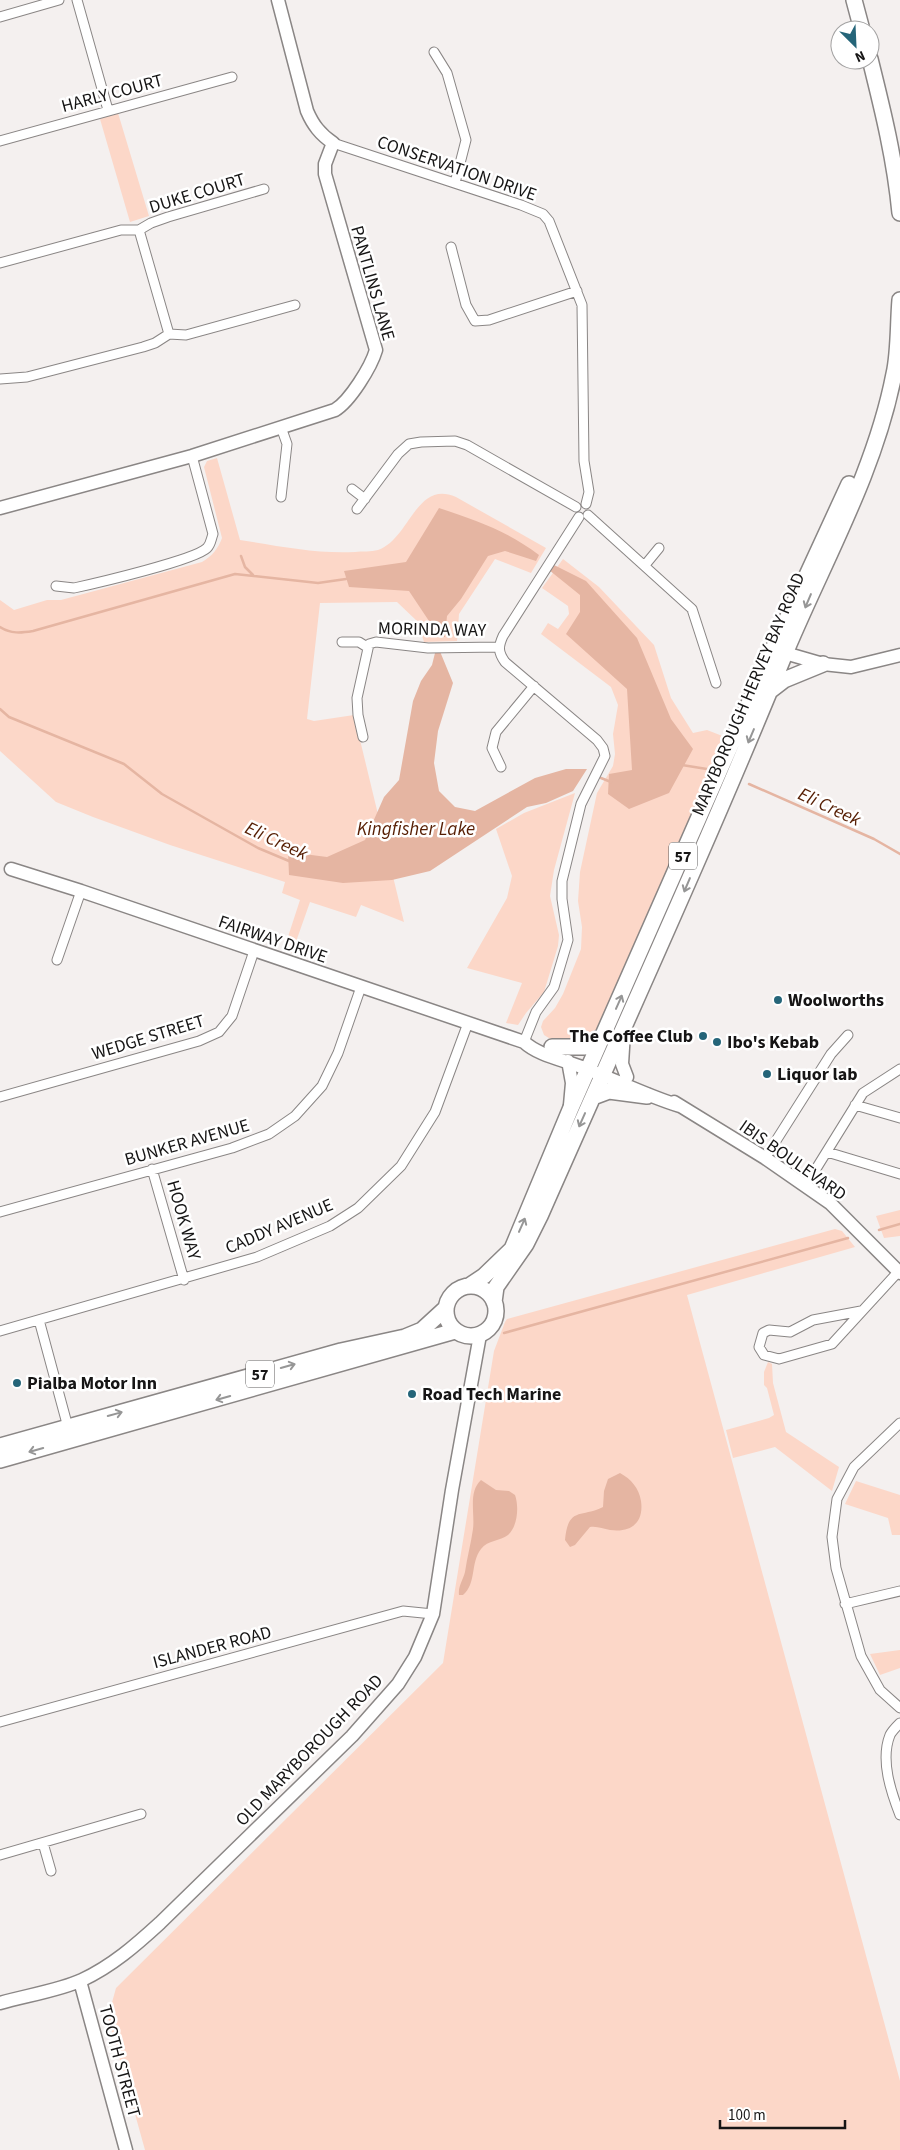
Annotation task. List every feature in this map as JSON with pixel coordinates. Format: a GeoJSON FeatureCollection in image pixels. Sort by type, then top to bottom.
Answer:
{"type":"FeatureCollection","features":[{"type":"Feature","properties":{"kind":"main road"},"geometry":{"type":"LineString","coordinates":[[854,0],[859,20]]}},
{"type":"Feature","properties":{"kind":"main road"},"geometry":{"type":"LineString","coordinates":[[873,70],[888,128],[897,176],[900,213]]}},
{"type":"Feature","properties":{"kind":"main road","name":"MARYBOROUGH HERVEY BAY ROAD"},"geometry":{"type":"LineString","coordinates":[[494,1302],[496,1286],[526,1244],[593,1097],[605,1035],[779,651],[848,512],[870,457],[895,372],[900,300]]}},
{"type":"Feature","properties":{"kind":"main road","name":"MARYBOROUGH HERVEY BAY ROAD"},"geometry":{"type":"LineString","coordinates":[[468,1286],[484,1276],[512,1249],[570,1110],[624,1025],[678,907],[770,691],[779,651]]}},
{"type":"Feature","properties":{"kind":"main road"},"geometry":{"type":"LineString","coordinates":[[770,691],[784,680],[823,664]]}},
{"type":"Feature","properties":{"kind":"main road"},"geometry":{"type":"LineString","coordinates":[[552,1047],[586,1047],[605,1035]]}},
{"type":"Feature","properties":{"kind":"main road"},"geometry":{"type":"LineString","coordinates":[[593,1097],[609,1091],[647,1096]]}},
{"type":"Feature","properties":{"kind":"main road"},"geometry":{"type":"LineString","coordinates":[[468,1286],[485,1290],[494,1302]]}},
{"type":"Feature","properties":{"kind":"main road","name":"57"},"geometry":{"type":"LineString","coordinates":[[0,1460],[70,1433],[341,1351],[406,1337],[422,1330],[446,1308],[449,1299],[458,1290],[468,1286]]}},
{"type":"Feature","properties":{"kind":"main road","name":"57"},"geometry":{"type":"LineString","coordinates":[[0,1446],[70,1433],[455,1332],[469,1337],[480,1335],[491,1326],[496,1314],[494,1302]]}},
{"type":"Feature","properties":{"kind":"main road"},"geometry":{"type":"LineString","coordinates":[[446,1308],[448,1322],[455,1332]]}},
{"type":"Feature","properties":{"kind":"street"},"geometry":{"type":"LineString","coordinates":[[0,17],[59,0]]}},
{"type":"Feature","properties":{"kind":"street"},"geometry":{"type":"LineString","coordinates":[[77,0],[108,110]]}},
{"type":"Feature","properties":{"kind":"street"},"geometry":{"type":"LineString","coordinates":[[278,0],[307,111],[312,123],[322,135],[333,143]]}},
{"type":"Feature","properties":{"kind":"street"},"geometry":{"type":"LineString","coordinates":[[434,52],[447,73],[466,140],[455,183]]}},
{"type":"Feature","properties":{"kind":"street","name":"HARLY COURT"},"geometry":{"type":"LineString","coordinates":[[0,141],[232,77]]}},
{"type":"Feature","properties":{"kind":"street","name":"CONSERVATION DRIVE"},"geometry":{"type":"LineString","coordinates":[[333,143],[543,214],[549,222],[582,305],[584,333],[584,461],[589,492],[586,504]]}},
{"type":"Feature","properties":{"kind":"street","name":"PANTLINS LANE"},"geometry":{"type":"LineString","coordinates":[[0,508],[192,456],[335,410],[341,406],[373,359],[376,350],[324,174],[325,164],[333,143]]}},
{"type":"Feature","properties":{"kind":"street","name":"DUKE COURT"},"geometry":{"type":"LineString","coordinates":[[140,230],[151,223],[264,190]]}},
{"type":"Feature","properties":{"kind":"street"},"geometry":{"type":"LineString","coordinates":[[0,263],[121,230],[140,230],[169,334]]}},
{"type":"Feature","properties":{"kind":"street"},"geometry":{"type":"LineString","coordinates":[[451,247],[466,305],[470,315],[475,320],[489,320],[577,291]]}},
{"type":"Feature","properties":{"kind":"street"},"geometry":{"type":"LineString","coordinates":[[0,379],[27,377],[155,344],[169,334],[186,335],[296,305]]}},
{"type":"Feature","properties":{"kind":"street"},"geometry":{"type":"LineString","coordinates":[[281,427],[287,444],[281,497]]}},
{"type":"Feature","properties":{"kind":"street"},"geometry":{"type":"LineString","coordinates":[[357,509],[398,454],[410,444],[455,441],[467,445],[576,507]]}},
{"type":"Feature","properties":{"kind":"street"},"geometry":{"type":"LineString","coordinates":[[56,586],[74,588],[180,559],[206,549],[213,534],[192,456]]}},
{"type":"Feature","properties":{"kind":"street"},"geometry":{"type":"LineString","coordinates":[[352,489],[365,499]]}},
{"type":"Feature","properties":{"kind":"street"},"geometry":{"type":"LineString","coordinates":[[524,1042],[536,1012],[554,987],[568,940],[562,899],[562,881],[581,804],[605,756],[603,748],[597,740],[506,662],[501,656],[498,646],[583,516],[590,509],[586,504],[580,503],[576,507],[575,512],[583,516],[645,565],[692,609],[716,683]]}},
{"type":"Feature","properties":{"kind":"street"},"geometry":{"type":"LineString","coordinates":[[645,565],[659,548]]}},
{"type":"Feature","properties":{"kind":"street","name":"MORINDA WAY"},"geometry":{"type":"LineString","coordinates":[[342,642],[360,642],[367,647]]}},
{"type":"Feature","properties":{"kind":"street","name":"MORINDA WAY"},"geometry":{"type":"LineString","coordinates":[[363,737],[358,715],[357,698],[367,647],[376,642],[428,648],[498,646]]}},
{"type":"Feature","properties":{"kind":"street"},"geometry":{"type":"LineString","coordinates":[[779,651],[823,664],[851,667],[900,655]]}},
{"type":"Feature","properties":{"kind":"street"},"geometry":{"type":"LineString","coordinates":[[502,768],[492,748],[496,732],[534,686]]}},
{"type":"Feature","properties":{"kind":"street","name":"FAIRWAY DRIVE"},"geometry":{"type":"LineString","coordinates":[[11,869],[81,891],[524,1042],[535,1042],[552,1047],[597,1069]]}},
{"type":"Feature","properties":{"kind":"street"},"geometry":{"type":"LineString","coordinates":[[57,960],[81,891]]}},
{"type":"Feature","properties":{"kind":"street","name":"WEDGE STREET"},"geometry":{"type":"LineString","coordinates":[[0,1097],[199,1041],[219,1032],[232,1016],[254,951]]}},
{"type":"Feature","properties":{"kind":"street","name":"BUNKER AVENUE"},"geometry":{"type":"LineString","coordinates":[[0,1212],[239,1146],[269,1134],[296,1116],[322,1086],[338,1053],[361,987]]}},
{"type":"Feature","properties":{"kind":"street","name":"CADDY AVENUE"},"geometry":{"type":"LineString","coordinates":[[0,1331],[184,1280],[257,1257],[330,1226],[358,1208],[401,1166],[434,1112],[468,1023]]}},
{"type":"Feature","properties":{"kind":"street"},"geometry":{"type":"LineString","coordinates":[[624,1025],[622,1064],[627,1077]]}},
{"type":"Feature","properties":{"kind":"street"},"geometry":{"type":"LineString","coordinates":[[765,1158],[831,1054],[848,1035]]}},
{"type":"Feature","properties":{"kind":"street","name":"FAIRWAY DRIVE"},"geometry":{"type":"LineString","coordinates":[[524,1042],[532,1049],[568,1062],[597,1069]]}},
{"type":"Feature","properties":{"kind":"street"},"geometry":{"type":"LineString","coordinates":[[568,1062],[572,1083],[570,1110]]}},
{"type":"Feature","properties":{"kind":"street","name":"IBIS BOULEVARD"},"geometry":{"type":"LineString","coordinates":[[597,1069],[627,1077],[651,1088],[806,1185],[830,1202],[899,1272]]}},
{"type":"Feature","properties":{"kind":"street","name":"IBIS BOULEVARD"},"geometry":{"type":"LineString","coordinates":[[597,1069],[647,1096],[680,1106]]}},
{"type":"Feature","properties":{"kind":"street"},"geometry":{"type":"LineString","coordinates":[[806,1185],[863,1093],[900,1069]]}},
{"type":"Feature","properties":{"kind":"street"},"geometry":{"type":"LineString","coordinates":[[855,1105],[900,1118]]}},
{"type":"Feature","properties":{"kind":"street"},"geometry":{"type":"LineString","coordinates":[[827,1152],[900,1174]]}},
{"type":"Feature","properties":{"kind":"street","name":"HOOK WAY"},"geometry":{"type":"LineString","coordinates":[[152,1169],[184,1280]]}},
{"type":"Feature","properties":{"kind":"street"},"geometry":{"type":"LineString","coordinates":[[861,1311],[812,1320],[790,1332],[768,1330],[763,1333],[759,1347],[764,1355],[779,1359],[832,1344],[899,1272]]}},
{"type":"Feature","properties":{"kind":"street"},"geometry":{"type":"LineString","coordinates":[[39,1320],[70,1433]]}},
{"type":"Feature","properties":{"kind":"street","name":"OLD MARYBOROUGH ROAD"},"geometry":{"type":"LineString","coordinates":[[0,2003],[80,1981],[104,1968],[141,1940],[352,1736],[398,1684],[415,1657],[433,1614],[452,1490],[480,1335]]}},
{"type":"Feature","properties":{"kind":"street"},"geometry":{"type":"LineString","coordinates":[[900,1423],[854,1467],[837,1499],[832,1537],[836,1568],[845,1604],[865,1666],[880,1690],[900,1708]]}},
{"type":"Feature","properties":{"kind":"street"},"geometry":{"type":"LineString","coordinates":[[845,1604],[900,1591]]}},
{"type":"Feature","properties":{"kind":"street","name":"ISLANDER ROAD"},"geometry":{"type":"LineString","coordinates":[[0,1722],[403,1611],[433,1614]]}},
{"type":"Feature","properties":{"kind":"street"},"geometry":{"type":"LineString","coordinates":[[900,1722],[890,1735],[886,1758],[891,1792],[900,1815]]}},
{"type":"Feature","properties":{"kind":"street"},"geometry":{"type":"LineString","coordinates":[[0,1855],[141,1814]]}},
{"type":"Feature","properties":{"kind":"street"},"geometry":{"type":"LineString","coordinates":[[43,1843],[52,1871]]}},
{"type":"Feature","properties":{"kind":"street","name":"TOOTH STREET"},"geometry":{"type":"LineString","coordinates":[[80,1981],[126,2150]]}},
{"type":"Feature","properties":{"kind":"shaded area"},"geometry":{"type":"Polygon","coordinates":[[[118,113],[149,216],[130,222],[100,119],[118,113]]]}},
{"type":"Feature","properties":{"kind":"shaded area"},"geometry":{"type":"Polygon","coordinates":[[[217,458],[240,540],[326,552],[378,550],[389,544],[398,535],[422,503],[431,496],[442,494],[456,497],[546,548],[531,573],[495,559],[459,614],[457,641],[424,642],[418,622],[397,602],[320,603],[307,719],[314,721],[354,715],[404,922],[361,905],[356,917],[310,902],[292,953],[284,949],[300,900],[282,893],[285,882],[170,845],[56,802],[0,751],[0,600],[14,610],[47,600],[61,600],[206,560],[217,549],[222,538],[204,467],[207,461],[217,458]]]}},
{"type":"Feature","properties":{"kind":"shaded area"},"geometry":{"type":"Polygon","coordinates":[[[563,559],[599,587],[654,645],[671,698],[693,733],[707,730],[725,737],[602,1027],[591,1039],[557,1043],[544,1035],[541,1027],[543,1021],[555,1008],[563,994],[581,949],[582,927],[578,901],[580,872],[597,793],[613,766],[615,754],[613,734],[618,705],[611,687],[541,634],[548,623],[558,629],[569,614],[568,606],[542,588],[563,559]]]}},
{"type":"Feature","properties":{"kind":"shaded area"},"geometry":{"type":"Polygon","coordinates":[[[575,793],[554,870],[550,896],[559,935],[558,946],[544,992],[518,1025],[506,1023],[522,983],[467,968],[507,898],[512,876],[496,829],[524,813],[575,793]]]}},
{"type":"Feature","properties":{"kind":"shaded area"},"geometry":{"type":"Polygon","coordinates":[[[900,1210],[900,1236],[884,1238],[876,1216],[900,1210]]]}},
{"type":"Feature","properties":{"kind":"shaded area"},"geometry":{"type":"Polygon","coordinates":[[[835,1229],[842,1231],[855,1247],[687,1295],[900,2081],[900,2150],[145,2150],[108,2017],[116,1988],[443,1663],[494,1351],[507,1319],[835,1229]]]}},
{"type":"Feature","properties":{"kind":"shaded area"},"geometry":{"type":"Polygon","coordinates":[[[768,1362],[772,1364],[773,1383],[786,1432],[839,1467],[832,1491],[775,1447],[733,1458],[726,1430],[774,1415],[767,1388],[764,1385],[764,1372],[768,1362]]]}},
{"type":"Feature","properties":{"kind":"shaded area"},"geometry":{"type":"Polygon","coordinates":[[[856,1481],[900,1495],[900,1535],[892,1535],[888,1518],[845,1504],[856,1481]]]}},
{"type":"Feature","properties":{"kind":"shaded area"},"geometry":{"type":"Polygon","coordinates":[[[900,1650],[900,1668],[880,1675],[870,1654],[900,1650]]]}},
{"type":"Feature","properties":{"kind":"water"},"geometry":{"type":"Polygon","coordinates":[[[439,508],[479,522],[503,533],[539,555],[536,561],[505,551],[488,556],[461,599],[447,616],[445,637],[433,637],[433,627],[409,591],[349,587],[344,571],[406,562],[439,508]]]}},
{"type":"Feature","properties":{"kind":"water"},"geometry":{"type":"Polygon","coordinates":[[[552,564],[586,581],[637,638],[671,719],[693,749],[669,793],[629,809],[608,794],[609,774],[632,770],[627,689],[566,634],[580,612],[580,595],[549,570],[552,564]]]}},
{"type":"Feature","properties":{"kind":"water","name":"Kingfisher Lake"},"geometry":{"type":"Polygon","coordinates":[[[436,649],[439,649],[453,683],[438,731],[434,763],[439,791],[455,807],[475,811],[535,778],[566,769],[587,769],[573,791],[546,803],[527,807],[430,871],[392,880],[343,883],[289,875],[288,852],[327,857],[365,840],[384,797],[399,780],[413,701],[421,681],[432,665],[436,649]]]}},
{"type":"Feature","properties":{"kind":"water"},"geometry":{"type":"Polygon","coordinates":[[[620,1473],[631,1481],[638,1492],[641,1501],[641,1515],[638,1520],[625,1530],[590,1527],[575,1545],[570,1547],[565,1540],[569,1522],[577,1515],[603,1507],[604,1491],[608,1479],[620,1473]]]}},
{"type":"Feature","properties":{"kind":"water"},"geometry":{"type":"Polygon","coordinates":[[[481,1480],[496,1490],[509,1491],[515,1495],[517,1516],[514,1526],[508,1535],[487,1544],[481,1549],[476,1560],[470,1585],[463,1595],[459,1595],[473,1529],[473,1497],[481,1480]]]}},
{"type":"Feature","properties":{"kind":"waterway"},"geometry":{"type":"LineString","coordinates":[[241,556],[245,567],[253,575]]}},
{"type":"Feature","properties":{"kind":"waterway"},"geometry":{"type":"LineString","coordinates":[[0,627],[16,632],[33,631],[235,574],[318,583],[346,579]]}},
{"type":"Feature","properties":{"kind":"waterway","name":"Eli Creek"},"geometry":{"type":"LineString","coordinates":[[0,709],[9,717],[124,764],[162,794],[258,848],[289,861]]}},
{"type":"Feature","properties":{"kind":"waterway","name":"Eli Creek"},"geometry":{"type":"LineString","coordinates":[[682,765],[713,770]]}},
{"type":"Feature","properties":{"kind":"waterway","name":"Eli Creek"},"geometry":{"type":"LineString","coordinates":[[601,778],[611,782]]}},
{"type":"Feature","properties":{"kind":"waterway","name":"Eli Creek"},"geometry":{"type":"LineString","coordinates":[[749,784],[874,839],[900,854]]}},
{"type":"Feature","properties":{"kind":"waterway"},"geometry":{"type":"LineString","coordinates":[[879,1230],[900,1224]]}},
{"type":"Feature","properties":{"kind":"waterway"},"geometry":{"type":"LineString","coordinates":[[504,1333],[848,1238]]}},
{"type":"Feature","properties":{"kind":"place","name":"Woolworths"},"geometry":{"type":"Point","coordinates":[778,1000]}},
{"type":"Feature","properties":{"kind":"place","name":"The Coffee Club"},"geometry":{"type":"Point","coordinates":[703,1036]}},
{"type":"Feature","properties":{"kind":"place","name":"Ibo's Kebab"},"geometry":{"type":"Point","coordinates":[717,1042]}},
{"type":"Feature","properties":{"kind":"place","name":"Liquor lab"},"geometry":{"type":"Point","coordinates":[767,1074]}},
{"type":"Feature","properties":{"kind":"place","name":"Pialba Motor Inn"},"geometry":{"type":"Point","coordinates":[17,1383]}},
{"type":"Feature","properties":{"kind":"place","name":"Road Tech Marine"},"geometry":{"type":"Point","coordinates":[412,1394]}}]}
